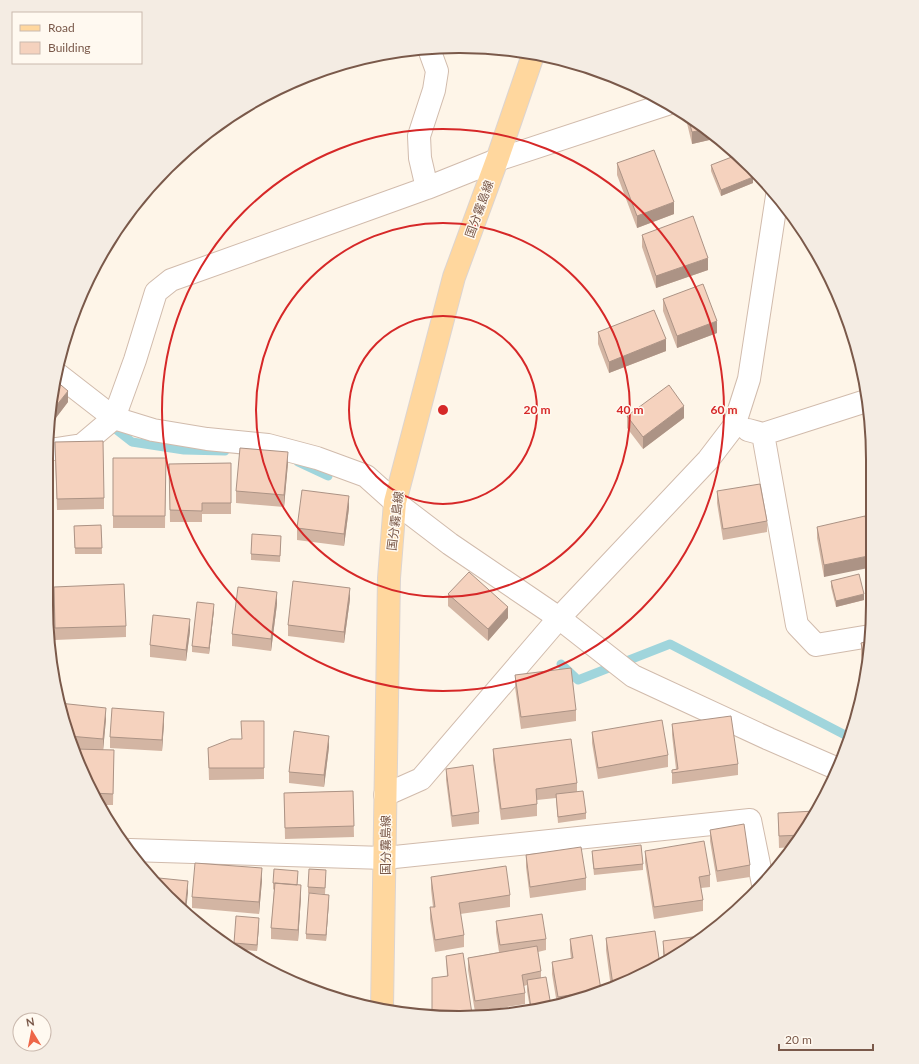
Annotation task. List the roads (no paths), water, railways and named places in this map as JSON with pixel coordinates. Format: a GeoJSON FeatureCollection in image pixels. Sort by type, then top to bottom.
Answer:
{"type":"FeatureCollection","features":[{"type":"Feature","properties":{"kind":"main road","name":"国分霧島線"},"geometry":{"type":"LineString","coordinates":[[382,1003],[390,578],[396,502],[454,277],[497,160],[531,60]]}},
{"type":"Feature","properties":{"kind":"street"},"geometry":{"type":"LineString","coordinates":[[427,188],[420,158],[419,136],[434,90],[437,71],[431,54]]}},
{"type":"Feature","properties":{"kind":"street"},"geometry":{"type":"LineString","coordinates":[[53,449],[82,445],[114,418],[135,360],[156,292],[171,280],[427,188],[497,160],[661,106]]}},
{"type":"Feature","properties":{"kind":"street"},"geometry":{"type":"LineString","coordinates":[[385,795],[420,780],[559,618],[708,460],[734,426],[749,379],[776,204]]}},
{"type":"Feature","properties":{"kind":"street"},"geometry":{"type":"LineString","coordinates":[[62,377],[114,418],[153,430],[207,439],[268,446],[317,458],[366,476],[396,502],[450,544],[559,618],[633,676],[832,766]]}},
{"type":"Feature","properties":{"kind":"street"},"geometry":{"type":"LineString","coordinates":[[734,426],[763,434],[862,402]]}},
{"type":"Feature","properties":{"kind":"street"},"geometry":{"type":"LineString","coordinates":[[763,434],[797,626],[816,645],[865,637]]}},
{"type":"Feature","properties":{"kind":"street"},"geometry":{"type":"LineString","coordinates":[[136,850],[385,858],[750,820],[762,877]]}},
{"type":"Feature","properties":{"kind":"waterway"},"geometry":{"type":"LineString","coordinates":[[109,424],[132,442],[184,450],[225,451]]}},
{"type":"Feature","properties":{"kind":"waterway"},"geometry":{"type":"LineString","coordinates":[[298,462],[328,476]]}},
{"type":"Feature","properties":{"kind":"waterway"},"geometry":{"type":"LineString","coordinates":[[561,664],[578,680],[670,644],[844,734]]}}]}
